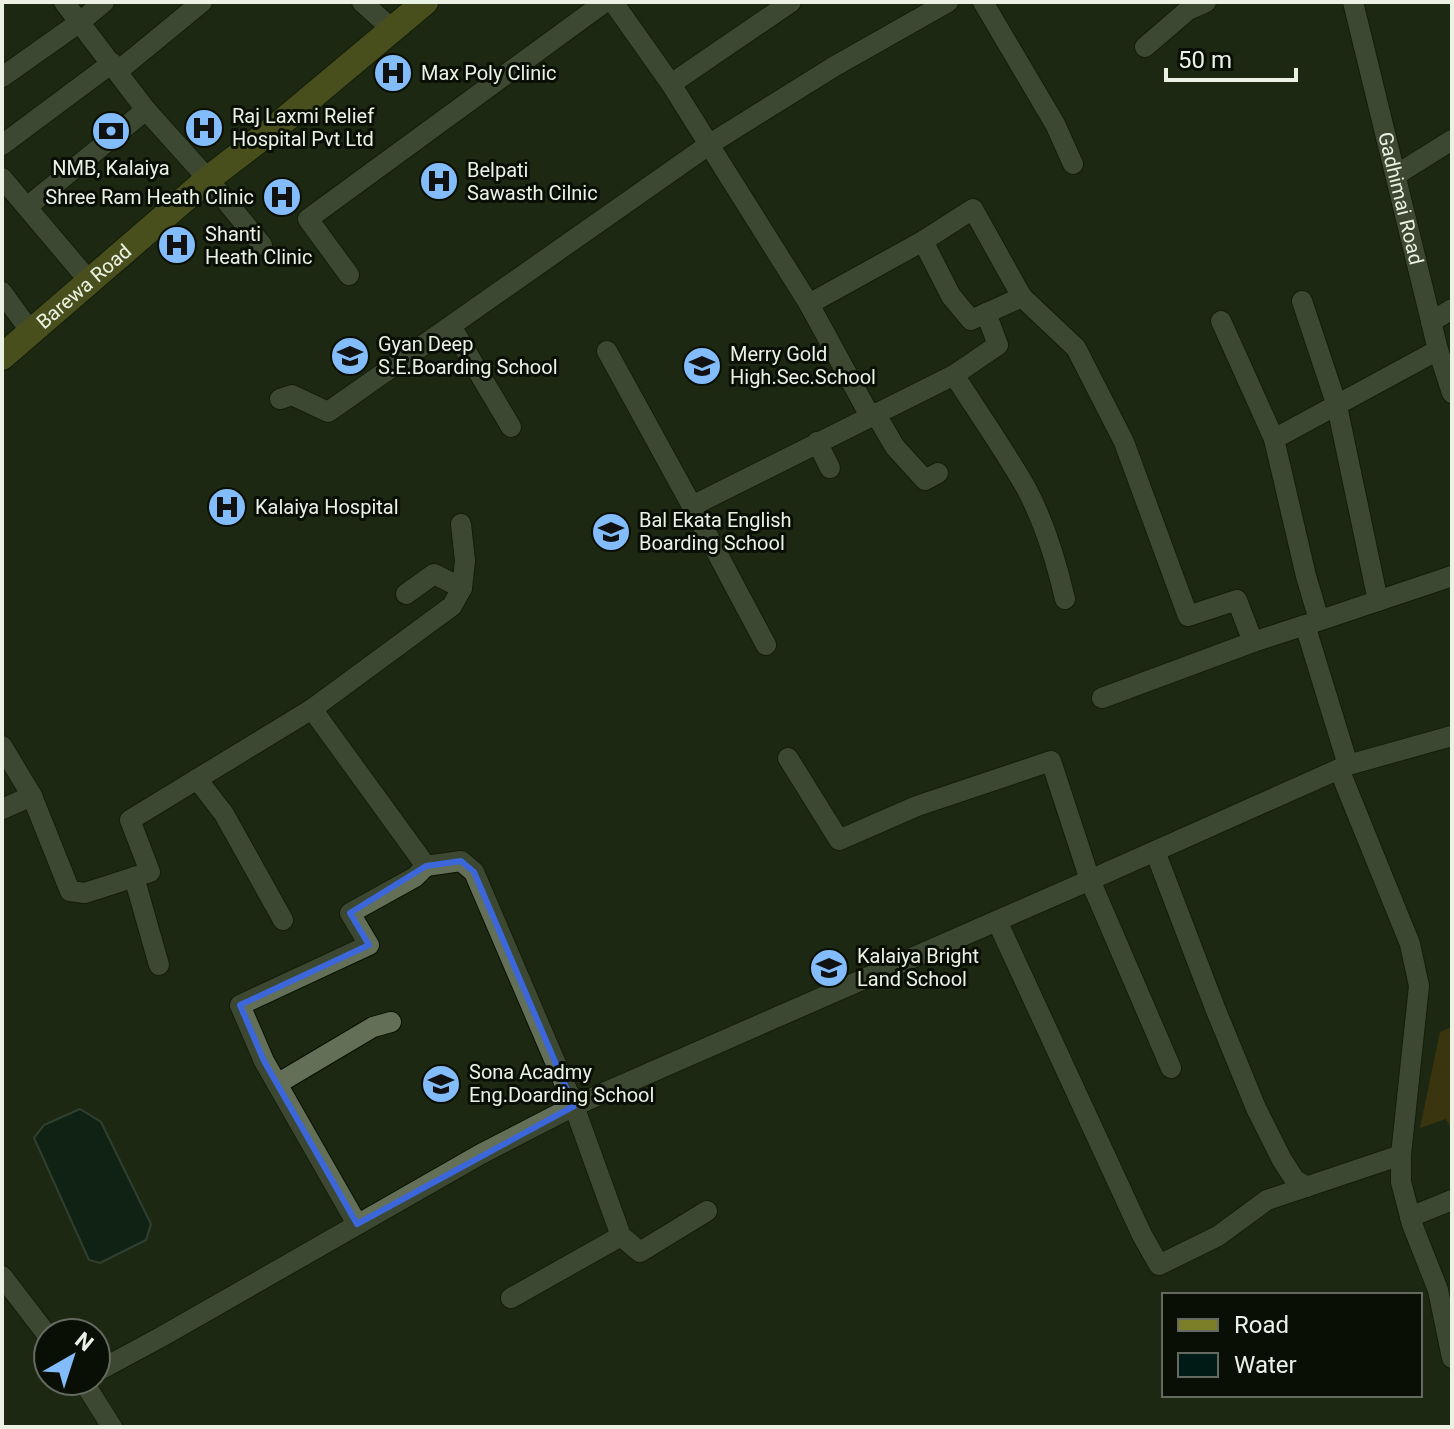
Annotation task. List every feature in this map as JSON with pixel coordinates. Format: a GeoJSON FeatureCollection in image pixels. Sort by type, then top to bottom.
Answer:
{"type":"FeatureCollection","features":[{"type":"Feature","properties":{"kind":"main road","name":"Barewa Road"},"geometry":{"type":"LineString","coordinates":[[2,357],[208,179],[277,126],[425,2]]}},
{"type":"Feature","properties":{"kind":"street"},"geometry":{"type":"LineString","coordinates":[[64,2],[146,110],[262,245]]}},
{"type":"Feature","properties":{"kind":"street"},"geometry":{"type":"LineString","coordinates":[[2,77],[104,2]]}},
{"type":"Feature","properties":{"kind":"street"},"geometry":{"type":"LineString","coordinates":[[2,145],[202,2]]}},
{"type":"Feature","properties":{"kind":"street"},"geometry":{"type":"LineString","coordinates":[[362,2],[392,29]]}},
{"type":"Feature","properties":{"kind":"street"},"geometry":{"type":"LineString","coordinates":[[349,275],[308,219],[605,2]]}},
{"type":"Feature","properties":{"kind":"street"},"geometry":{"type":"LineString","coordinates":[[613,2],[710,144],[895,447],[925,480],[938,473]]}},
{"type":"Feature","properties":{"kind":"street"},"geometry":{"type":"LineString","coordinates":[[671,84],[791,2]]}},
{"type":"Feature","properties":{"kind":"street"},"geometry":{"type":"LineString","coordinates":[[280,399],[292,395],[328,412],[710,144],[835,66],[948,2]]}},
{"type":"Feature","properties":{"kind":"street"},"geometry":{"type":"LineString","coordinates":[[983,2],[1055,124],[1073,164]]}},
{"type":"Feature","properties":{"kind":"street"},"geometry":{"type":"LineString","coordinates":[[1145,47],[1188,10],[1206,2]]}},
{"type":"Feature","properties":{"kind":"street","name":"Gadhimai Road"},"geometry":{"type":"LineString","coordinates":[[1353,2],[1438,350],[1452,393]]}},
{"type":"Feature","properties":{"kind":"street"},"geometry":{"type":"LineString","coordinates":[[27,207],[146,110]]}},
{"type":"Feature","properties":{"kind":"street"},"geometry":{"type":"LineString","coordinates":[[1396,175],[1452,140]]}},
{"type":"Feature","properties":{"kind":"street"},"geometry":{"type":"LineString","coordinates":[[2,178],[90,282]]}},
{"type":"Feature","properties":{"kind":"street"},"geometry":{"type":"LineString","coordinates":[[809,304],[923,241],[973,209],[1022,297],[1076,348],[1124,442],[1188,616],[1237,600],[1253,642]]}},
{"type":"Feature","properties":{"kind":"street"},"geometry":{"type":"LineString","coordinates":[[923,241],[951,296],[971,320],[1022,297]]}},
{"type":"Feature","properties":{"kind":"street"},"geometry":{"type":"LineString","coordinates":[[2,292],[31,332]]}},
{"type":"Feature","properties":{"kind":"street"},"geometry":{"type":"LineString","coordinates":[[1302,301],[1337,406],[1378,601]]}},
{"type":"Feature","properties":{"kind":"street"},"geometry":{"type":"LineString","coordinates":[[1431,322],[1452,309]]}},
{"type":"Feature","properties":{"kind":"street"},"geometry":{"type":"LineString","coordinates":[[692,506],[954,375],[998,345],[986,313]]}},
{"type":"Feature","properties":{"kind":"street"},"geometry":{"type":"LineString","coordinates":[[1221,321],[1274,439],[1306,576],[1312,622],[1344,767],[1410,944],[1419,986],[1401,1155],[1401,1182],[1410,1217],[1438,1290],[1452,1358]]}},
{"type":"Feature","properties":{"kind":"street"},"geometry":{"type":"LineString","coordinates":[[451,326],[511,427]]}},
{"type":"Feature","properties":{"kind":"street"},"geometry":{"type":"LineString","coordinates":[[1274,439],[1438,350]]}},
{"type":"Feature","properties":{"kind":"street"},"geometry":{"type":"LineString","coordinates":[[607,351],[766,645]]}},
{"type":"Feature","properties":{"kind":"street"},"geometry":{"type":"LineString","coordinates":[[954,375],[1026,488],[1057,564],[1065,599]]}},
{"type":"Feature","properties":{"kind":"street"},"geometry":{"type":"LineString","coordinates":[[817,442],[830,468]]}},
{"type":"Feature","properties":{"kind":"street"},"geometry":{"type":"LineString","coordinates":[[2,746],[32,796],[70,891],[85,893],[150,872],[130,820],[312,709],[452,606],[462,588],[465,561],[461,524]]}},
{"type":"Feature","properties":{"kind":"street"},"geometry":{"type":"LineString","coordinates":[[406,594],[434,574],[462,588]]}},
{"type":"Feature","properties":{"kind":"street"},"geometry":{"type":"LineString","coordinates":[[1102,698],[1253,642],[1452,576]]}},
{"type":"Feature","properties":{"kind":"street"},"geometry":{"type":"LineString","coordinates":[[312,709],[426,866]]}},
{"type":"Feature","properties":{"kind":"street"},"geometry":{"type":"LineString","coordinates":[[112,1363],[481,1154],[574,1106],[1344,767],[1452,736]]}},
{"type":"Feature","properties":{"kind":"street"},"geometry":{"type":"LineString","coordinates":[[788,758],[839,840],[917,806],[1051,761],[1090,880],[1171,1068]]}},
{"type":"Feature","properties":{"kind":"street"},"geometry":{"type":"LineString","coordinates":[[197,779],[224,814],[283,920]]}},
{"type":"Feature","properties":{"kind":"street"},"geometry":{"type":"LineString","coordinates":[[2,809],[32,796]]}},
{"type":"Feature","properties":{"kind":"street"},"geometry":{"type":"LineString","coordinates":[[1155,851],[1256,1108],[1282,1160],[1295,1180],[1307,1187]]}},
{"type":"Feature","properties":{"kind":"street"},"geometry":{"type":"LineString","coordinates":[[357,1224],[264,1061],[240,1005],[369,945],[350,913],[415,877],[426,866],[461,861],[474,872],[574,1106],[621,1236],[640,1252],[707,1211]]}},
{"type":"Feature","properties":{"kind":"street"},"geometry":{"type":"LineString","coordinates":[[134,877],[159,965]]}},
{"type":"Feature","properties":{"kind":"street"},"geometry":{"type":"LineString","coordinates":[[997,921],[1094,1134],[1159,1265],[1218,1236],[1267,1200],[1401,1155]]}},
{"type":"Feature","properties":{"kind":"street"},"geometry":{"type":"LineString","coordinates":[[277,1084],[373,1027],[391,1022]]}},
{"type":"Feature","properties":{"kind":"street"},"geometry":{"type":"LineString","coordinates":[[1410,1217],[1452,1200]]}},
{"type":"Feature","properties":{"kind":"street"},"geometry":{"type":"LineString","coordinates":[[511,1298],[621,1236]]}},
{"type":"Feature","properties":{"kind":"street"},"geometry":{"type":"LineString","coordinates":[[2,1276],[33,1317]]}},
{"type":"Feature","properties":{"kind":"street"},"geometry":{"type":"LineString","coordinates":[[92,1397],[107,1425]]}},
{"type":"Feature","properties":{"kind":"highlighted area"},"geometry":{"type":"Polygon","coordinates":[[[461,861],[474,872],[574,1106],[357,1224],[264,1061],[240,1005],[369,945],[350,913],[426,866],[461,861]]]}},
{"type":"Feature","properties":{"kind":"shaded area"},"geometry":{"type":"Polygon","coordinates":[[[1452,1027],[1452,1127],[1446,1119],[1420,1128],[1440,1032],[1452,1027]]]}},
{"type":"Feature","properties":{"kind":"water"},"geometry":{"type":"Polygon","coordinates":[[[80,1109],[101,1122],[151,1224],[146,1240],[100,1263],[89,1260],[34,1138],[44,1125],[80,1109]]]}},
{"type":"Feature","properties":{"kind":"place","name":"Max Poly Clinic"},"geometry":{"type":"Point","coordinates":[393,73]}},
{"type":"Feature","properties":{"kind":"place","name":"Raj Laxmi Relief Hospital Pvt Ltd"},"geometry":{"type":"Point","coordinates":[204,128]}},
{"type":"Feature","properties":{"kind":"place","name":"NMB, Kalaiya"},"geometry":{"type":"Point","coordinates":[111,131]}},
{"type":"Feature","properties":{"kind":"place","name":"Belpati Sawasth Cilnic"},"geometry":{"type":"Point","coordinates":[439,181]}},
{"type":"Feature","properties":{"kind":"place","name":"Shree Ram Heath Clinic"},"geometry":{"type":"Point","coordinates":[282,197]}},
{"type":"Feature","properties":{"kind":"place","name":"Shanti Heath Clinic"},"geometry":{"type":"Point","coordinates":[177,245]}},
{"type":"Feature","properties":{"kind":"place","name":"Gyan Deep S.E.Boarding School"},"geometry":{"type":"Point","coordinates":[350,356]}},
{"type":"Feature","properties":{"kind":"place","name":"Merry Gold High.Sec.School"},"geometry":{"type":"Point","coordinates":[702,366]}},
{"type":"Feature","properties":{"kind":"place","name":"Kalaiya Hospital"},"geometry":{"type":"Point","coordinates":[227,507]}},
{"type":"Feature","properties":{"kind":"place","name":"Bal Ekata English Boarding School"},"geometry":{"type":"Point","coordinates":[611,532]}},
{"type":"Feature","properties":{"kind":"place","name":"Kalaiya Bright Land School"},"geometry":{"type":"Point","coordinates":[829,968]}},
{"type":"Feature","properties":{"kind":"place","name":"Sona Acadmy Eng.Doarding School"},"geometry":{"type":"Point","coordinates":[441,1084]}}]}
